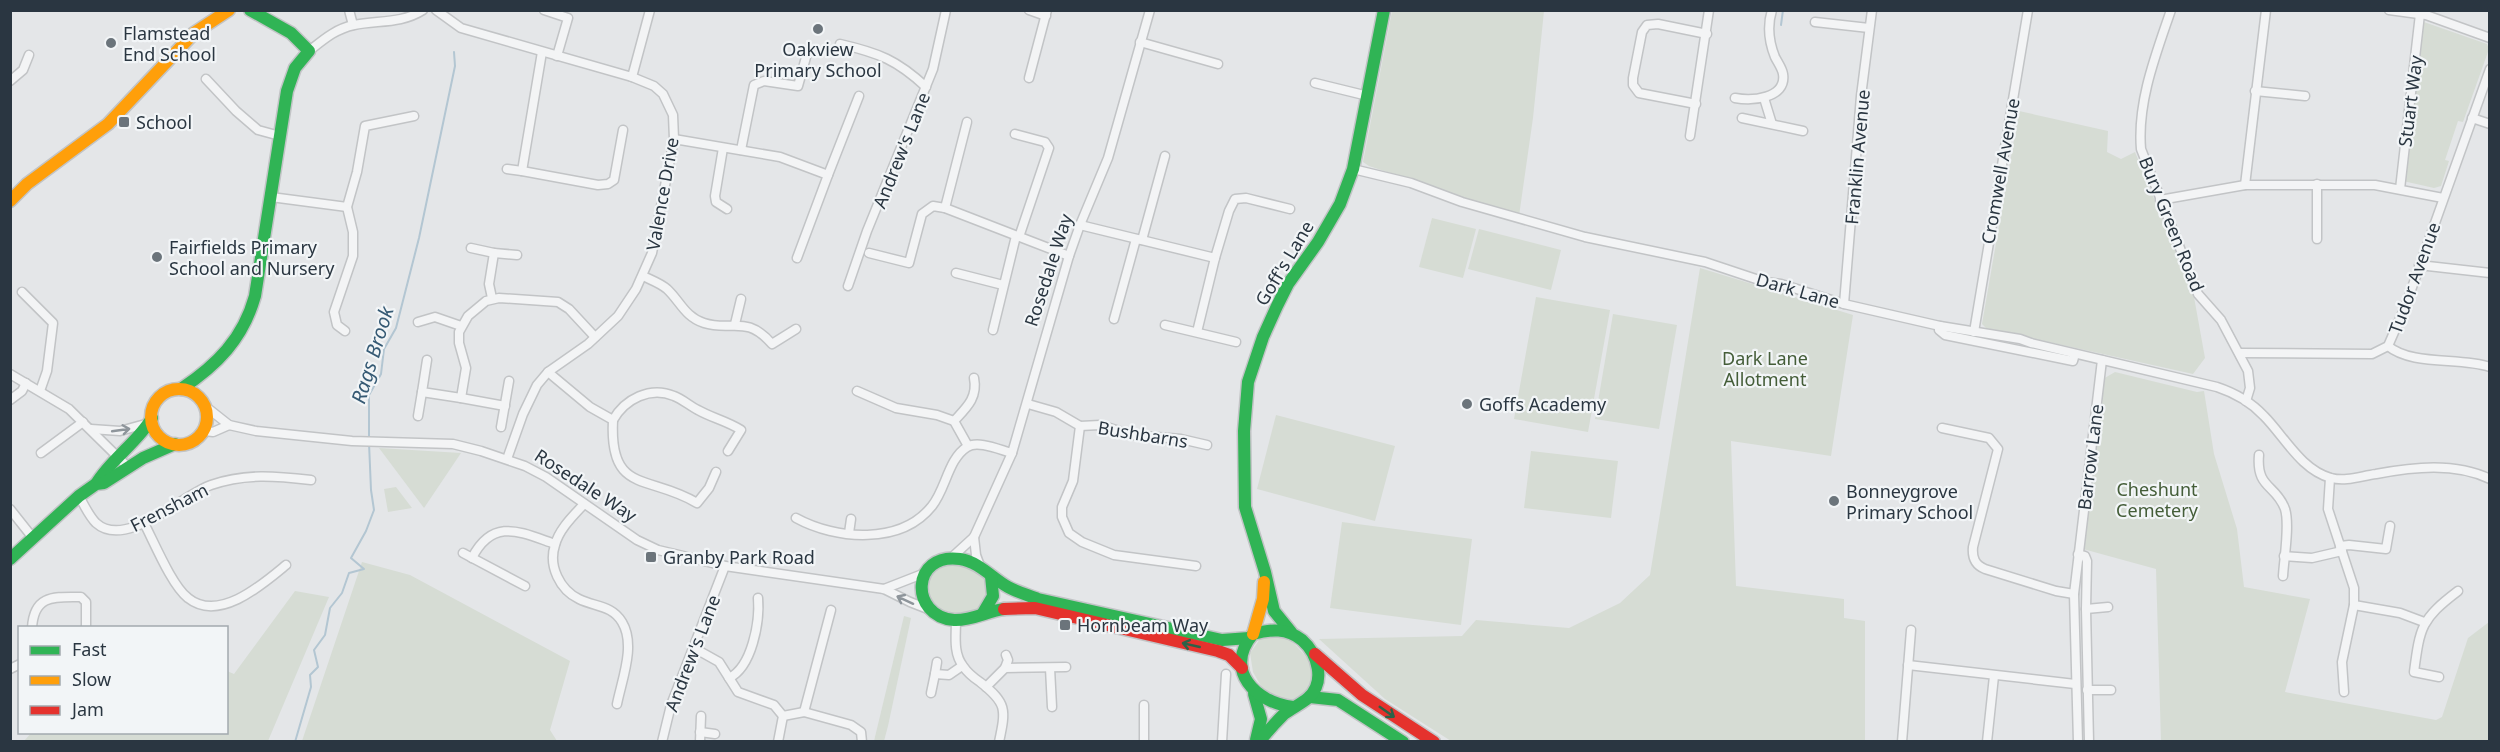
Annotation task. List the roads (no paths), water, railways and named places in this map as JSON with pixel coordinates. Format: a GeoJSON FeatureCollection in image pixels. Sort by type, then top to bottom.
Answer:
{"type":"FeatureCollection","features":[{"type":"Feature","properties":{"kind":"street"},"geometry":{"type":"LineString","coordinates":[[10,201],[27,184],[108,124],[194,33],[229,10]]}},
{"type":"Feature","properties":{"kind":"street"},"geometry":{"type":"LineString","coordinates":[[250,10],[291,33],[309,51]]}},
{"type":"Feature","properties":{"kind":"street"},"geometry":{"type":"LineString","coordinates":[[349,10],[353,25]]}},
{"type":"Feature","properties":{"kind":"street"},"geometry":{"type":"LineString","coordinates":[[10,559],[79,496],[96,484],[101,473],[143,434],[157,400],[165,393],[181,389],[201,376],[233,346],[249,318],[255,296],[289,82],[295,68],[309,51],[335,31],[353,25],[398,21],[423,10]]}},
{"type":"Feature","properties":{"kind":"street","name":"Valence Drive"},"geometry":{"type":"LineString","coordinates":[[436,10],[461,28],[632,77],[654,86],[663,94],[673,115],[674,139],[655,242],[643,276],[618,316],[596,337],[548,372],[537,385],[507,459]]}},
{"type":"Feature","properties":{"kind":"street"},"geometry":{"type":"LineString","coordinates":[[544,10],[569,14],[557,57]]}},
{"type":"Feature","properties":{"kind":"street"},"geometry":{"type":"LineString","coordinates":[[632,77],[650,10]]}},
{"type":"Feature","properties":{"kind":"street","name":"Andrew's Lane"},"geometry":{"type":"LineString","coordinates":[[848,286],[867,231],[926,87],[939,49],[946,10]]}},
{"type":"Feature","properties":{"kind":"street"},"geometry":{"type":"LineString","coordinates":[[1029,10],[1047,13],[1029,78]]}},
{"type":"Feature","properties":{"kind":"street","name":"Rosedale Way"},"geometry":{"type":"LineString","coordinates":[[884,589],[926,573],[936,564],[950,559],[974,537],[1012,453],[1069,256],[1108,158],[1150,10]]}},
{"type":"Feature","properties":{"kind":"street","name":"Goff's Lane"},"geometry":{"type":"LineString","coordinates":[[1291,632],[1274,611],[1265,572],[1245,507],[1244,431],[1248,382],[1277,306],[1288,284],[1318,242],[1340,204],[1353,169],[1384,10]]}},
{"type":"Feature","properties":{"kind":"street"},"geometry":{"type":"LineString","coordinates":[[1690,136],[1709,10]]}},
{"type":"Feature","properties":{"kind":"street"},"geometry":{"type":"LineString","coordinates":[[1735,98],[1753,100],[1764,98],[1777,90],[1784,79],[1769,34],[1772,10]]}},
{"type":"Feature","properties":{"kind":"street","name":"Franklin Avenue"},"geometry":{"type":"LineString","coordinates":[[1844,304],[1861,96],[1872,10]]}},
{"type":"Feature","properties":{"kind":"street","name":"Cromwell Avenue"},"geometry":{"type":"LineString","coordinates":[[1974,332],[2028,10]]}},
{"type":"Feature","properties":{"kind":"street","name":"Bury Green Road"},"geometry":{"type":"LineString","coordinates":[[2171,10],[2153,64],[2140,131],[2142,155],[2198,294],[2221,320],[2240,353],[2250,379],[2246,401]]}},
{"type":"Feature","properties":{"kind":"street"},"geometry":{"type":"LineString","coordinates":[[2245,185],[2266,10]]}},
{"type":"Feature","properties":{"kind":"street"},"geometry":{"type":"LineString","coordinates":[[2389,10],[2425,13],[2490,38]]}},
{"type":"Feature","properties":{"kind":"street","name":"Stuart Way"},"geometry":{"type":"LineString","coordinates":[[2400,189],[2425,13]]}},
{"type":"Feature","properties":{"kind":"street"},"geometry":{"type":"LineString","coordinates":[[1815,22],[1869,28]]}},
{"type":"Feature","properties":{"kind":"street"},"geometry":{"type":"LineString","coordinates":[[1696,104],[1639,93],[1633,85],[1633,78],[1642,32],[1647,25],[1658,24],[1707,34]]}},
{"type":"Feature","properties":{"kind":"street"},"geometry":{"type":"LineString","coordinates":[[1140,42],[1218,64]]}},
{"type":"Feature","properties":{"kind":"street"},"geometry":{"type":"LineString","coordinates":[[840,44],[888,58],[906,68],[926,87]]}},
{"type":"Feature","properties":{"kind":"street"},"geometry":{"type":"LineString","coordinates":[[741,150],[754,85],[764,81],[798,86],[808,50]]}},
{"type":"Feature","properties":{"kind":"street"},"geometry":{"type":"LineString","coordinates":[[522,171],[542,52]]}},
{"type":"Feature","properties":{"kind":"street"},"geometry":{"type":"LineString","coordinates":[[10,81],[23,70],[29,55]]}},
{"type":"Feature","properties":{"kind":"street","name":"Tudor Avenue"},"geometry":{"type":"LineString","coordinates":[[2240,353],[2372,354],[2388,346],[2396,331],[2490,69]]}},
{"type":"Feature","properties":{"kind":"street"},"geometry":{"type":"LineString","coordinates":[[206,79],[236,111],[258,130],[280,136]]}},
{"type":"Feature","properties":{"kind":"street"},"geometry":{"type":"LineString","coordinates":[[1316,83],[1368,96]]}},
{"type":"Feature","properties":{"kind":"street"},"geometry":{"type":"LineString","coordinates":[[2255,91],[2305,96]]}},
{"type":"Feature","properties":{"kind":"street"},"geometry":{"type":"LineString","coordinates":[[797,258],[859,96]]}},
{"type":"Feature","properties":{"kind":"street"},"geometry":{"type":"LineString","coordinates":[[1764,98],[1772,124]]}},
{"type":"Feature","properties":{"kind":"street"},"geometry":{"type":"LineString","coordinates":[[345,331],[337,325],[334,312],[353,256],[353,232],[347,207],[357,172],[365,126],[414,116]]}},
{"type":"Feature","properties":{"kind":"street"},"geometry":{"type":"LineString","coordinates":[[1742,118],[1803,131]]}},
{"type":"Feature","properties":{"kind":"street"},"geometry":{"type":"LineString","coordinates":[[2472,118],[2490,124]]}},
{"type":"Feature","properties":{"kind":"street"},"geometry":{"type":"LineString","coordinates":[[945,208],[967,122]]}},
{"type":"Feature","properties":{"kind":"street"},"geometry":{"type":"LineString","coordinates":[[507,169],[598,185],[608,184],[614,180],[623,130]]}},
{"type":"Feature","properties":{"kind":"street"},"geometry":{"type":"LineString","coordinates":[[993,330],[1003,285],[1018,236],[1049,148],[1045,142],[1015,134]]}},
{"type":"Feature","properties":{"kind":"street"},"geometry":{"type":"LineString","coordinates":[[674,139],[780,157],[828,175]]}},
{"type":"Feature","properties":{"kind":"street"},"geometry":{"type":"LineString","coordinates":[[723,147],[715,195],[716,202],[727,209]]}},
{"type":"Feature","properties":{"kind":"street"},"geometry":{"type":"LineString","coordinates":[[1114,319],[1165,156]]}},
{"type":"Feature","properties":{"kind":"street","name":"Dark Lane"},"geometry":{"type":"LineString","coordinates":[[1353,169],[1411,183],[1462,202],[1585,237],[1705,262],[1844,304],[1940,326],[2020,339],[2217,387],[2246,401]]}},
{"type":"Feature","properties":{"kind":"street"},"geometry":{"type":"LineString","coordinates":[[2160,200],[2245,185],[2317,184],[2375,185],[2444,198]]}},
{"type":"Feature","properties":{"kind":"street"},"geometry":{"type":"LineString","coordinates":[[2317,184],[2317,239]]}},
{"type":"Feature","properties":{"kind":"street"},"geometry":{"type":"LineString","coordinates":[[271,196],[347,207]]}},
{"type":"Feature","properties":{"kind":"street"},"geometry":{"type":"LineString","coordinates":[[1197,332],[1215,258],[1229,211],[1235,199],[1246,198],[1290,209]]}},
{"type":"Feature","properties":{"kind":"street"},"geometry":{"type":"LineString","coordinates":[[868,253],[909,263],[923,212],[933,206],[945,208],[1069,256]]}},
{"type":"Feature","properties":{"kind":"street"},"geometry":{"type":"LineString","coordinates":[[1080,225],[1215,258]]}},
{"type":"Feature","properties":{"kind":"street"},"geometry":{"type":"LineString","coordinates":[[471,248],[517,255]]}},
{"type":"Feature","properties":{"kind":"street"},"geometry":{"type":"LineString","coordinates":[[492,298],[489,284],[494,253]]}},
{"type":"Feature","properties":{"kind":"street"},"geometry":{"type":"LineString","coordinates":[[2419,265],[2490,273]]}},
{"type":"Feature","properties":{"kind":"street"},"geometry":{"type":"LineString","coordinates":[[956,273],[1003,285]]}},
{"type":"Feature","properties":{"kind":"street"},"geometry":{"type":"LineString","coordinates":[[643,276],[667,289],[680,307],[696,320],[712,325],[735,324],[756,331],[772,344],[796,328]]}},
{"type":"Feature","properties":{"kind":"street"},"geometry":{"type":"LineString","coordinates":[[22,292],[53,323],[47,371],[40,390]]}},
{"type":"Feature","properties":{"kind":"street"},"geometry":{"type":"LineString","coordinates":[[461,398],[466,368],[459,343],[461,326],[477,307],[492,298],[558,303],[570,309],[596,337]]}},
{"type":"Feature","properties":{"kind":"street"},"geometry":{"type":"LineString","coordinates":[[735,324],[741,299]]}},
{"type":"Feature","properties":{"kind":"street"},"geometry":{"type":"LineString","coordinates":[[418,322],[435,317],[461,326]]}},
{"type":"Feature","properties":{"kind":"street"},"geometry":{"type":"LineString","coordinates":[[1165,325],[1236,342]]}},
{"type":"Feature","properties":{"kind":"street"},"geometry":{"type":"LineString","coordinates":[[1940,326],[1940,330],[1945,335],[2073,361],[2075,354]]}},
{"type":"Feature","properties":{"kind":"street"},"geometry":{"type":"LineString","coordinates":[[2388,346],[2412,356],[2490,367]]}},
{"type":"Feature","properties":{"kind":"street"},"geometry":{"type":"LineString","coordinates":[[418,416],[427,360]]}},
{"type":"Feature","properties":{"kind":"street","name":"Barrow Lane"},"geometry":{"type":"LineString","coordinates":[[2078,741],[2074,594],[2102,360]]}},
{"type":"Feature","properties":{"kind":"street"},"geometry":{"type":"LineString","coordinates":[[548,372],[590,407],[613,420]]}},
{"type":"Feature","properties":{"kind":"street"},"geometry":{"type":"LineString","coordinates":[[10,374],[69,409],[128,467]]}},
{"type":"Feature","properties":{"kind":"street"},"geometry":{"type":"LineString","coordinates":[[201,376],[202,402],[207,416],[204,431]]}},
{"type":"Feature","properties":{"kind":"street"},"geometry":{"type":"LineString","coordinates":[[954,421],[973,398],[976,386],[974,378]]}},
{"type":"Feature","properties":{"kind":"street"},"geometry":{"type":"LineString","coordinates":[[501,427],[509,381]]}},
{"type":"Feature","properties":{"kind":"street"},"geometry":{"type":"LineString","coordinates":[[10,400],[22,391],[26,383]]}},
{"type":"Feature","properties":{"kind":"street","name":"Rosedale Way"},"geometry":{"type":"LineString","coordinates":[[181,389],[190,391],[229,425],[256,431],[352,441],[453,444],[507,459],[546,477],[637,540],[658,550],[725,566],[884,589],[910,603],[956,621]]}},
{"type":"Feature","properties":{"kind":"street"},"geometry":{"type":"LineString","coordinates":[[857,391],[896,408],[937,415],[954,421],[968,446]]}},
{"type":"Feature","properties":{"kind":"street"},"geometry":{"type":"LineString","coordinates":[[422,392],[505,406]]}},
{"type":"Feature","properties":{"kind":"street"},"geometry":{"type":"LineString","coordinates":[[716,472],[709,488],[697,503],[676,491],[638,480],[629,475],[617,461],[612,442],[613,420],[624,404],[647,393],[662,392],[675,396],[699,411],[719,417],[741,430],[728,451]]}},
{"type":"Feature","properties":{"kind":"street"},"geometry":{"type":"LineString","coordinates":[[2246,401],[2264,416],[2307,465],[2330,478],[2348,479],[2421,468],[2463,471],[2489,478]]}},
{"type":"Feature","properties":{"kind":"street","name":"Bushbarns"},"geometry":{"type":"LineString","coordinates":[[1028,404],[1056,412],[1080,426],[1100,424],[1132,435],[1181,439],[1207,445]]}},
{"type":"Feature","properties":{"kind":"street"},"geometry":{"type":"LineString","coordinates":[[91,429],[120,431],[150,421]]}},
{"type":"Feature","properties":{"kind":"street"},"geometry":{"type":"LineString","coordinates":[[150,421],[157,434],[164,440],[175,444]]}},
{"type":"Feature","properties":{"kind":"street"},"geometry":{"type":"LineString","coordinates":[[40,453],[83,422]]}},
{"type":"Feature","properties":{"kind":"street","name":"Rosedale Way"},"geometry":{"type":"LineString","coordinates":[[96,484],[104,483],[128,467],[175,444],[189,443],[204,431],[213,432],[229,425]]}},
{"type":"Feature","properties":{"kind":"street","name":"Bushbarns"},"geometry":{"type":"LineString","coordinates":[[1080,426],[1073,481],[1062,507],[1062,517],[1069,533],[1082,542],[1114,555],[1196,566]]}},
{"type":"Feature","properties":{"kind":"street"},"geometry":{"type":"LineString","coordinates":[[1942,428],[1989,438],[1998,449],[1973,547],[1972,553],[1976,563],[1985,569],[2056,591],[2074,594]]}},
{"type":"Feature","properties":{"kind":"street"},"geometry":{"type":"LineString","coordinates":[[796,518],[819,528],[849,533],[882,534],[896,531],[932,506],[959,455],[968,446],[977,445],[1012,453]]}},
{"type":"Feature","properties":{"kind":"street"},"geometry":{"type":"LineString","coordinates":[[2259,455],[2260,476],[2284,507],[2286,518],[2283,576]]}},
{"type":"Feature","properties":{"kind":"street","name":"Frensham"},"geometry":{"type":"LineString","coordinates":[[79,496],[96,524],[108,530],[127,530],[144,523],[195,492],[231,479],[256,475],[311,480]]}},
{"type":"Feature","properties":{"kind":"street"},"geometry":{"type":"LineString","coordinates":[[2330,478],[2328,509],[2354,588],[2354,605],[2342,662],[2344,692]]}},
{"type":"Feature","properties":{"kind":"street"},"geometry":{"type":"LineString","coordinates":[[585,504],[570,520],[555,544],[554,569],[568,592],[585,602],[609,609],[623,624],[628,647],[617,704]]}},
{"type":"Feature","properties":{"kind":"street"},"geometry":{"type":"LineString","coordinates":[[10,508],[33,538]]}},
{"type":"Feature","properties":{"kind":"street"},"geometry":{"type":"LineString","coordinates":[[849,533],[851,519]]}},
{"type":"Feature","properties":{"kind":"street"},"geometry":{"type":"LineString","coordinates":[[144,523],[179,589],[189,600],[197,603],[220,605],[233,601],[267,582],[286,565]]}},
{"type":"Feature","properties":{"kind":"street"},"geometry":{"type":"LineString","coordinates":[[2284,556],[2312,558],[2349,545],[2386,549],[2390,526]]}},
{"type":"Feature","properties":{"kind":"street"},"geometry":{"type":"LineString","coordinates":[[525,586],[468,555],[488,535],[501,530],[509,530],[555,544]]}},
{"type":"Feature","properties":{"kind":"street"},"geometry":{"type":"LineString","coordinates":[[974,537],[980,566]]}},
{"type":"Feature","properties":{"kind":"street","name":"Barrow Lane"},"geometry":{"type":"LineString","coordinates":[[2078,554],[2085,556],[2087,561],[2089,741]]}},
{"type":"Feature","properties":{"kind":"street"},"geometry":{"type":"LineString","coordinates":[[950,559],[969,561],[1011,588],[1038,599],[1222,640],[1232,641],[1264,630],[1280,629],[1291,632],[1362,695],[1434,741]]}},
{"type":"Feature","properties":{"kind":"street","name":"Andrew's Lane"},"geometry":{"type":"LineString","coordinates":[[662,741],[671,705],[725,566]]}},
{"type":"Feature","properties":{"kind":"street","name":"Goff's Lane"},"geometry":{"type":"LineString","coordinates":[[1251,636],[1263,599],[1265,572]]}},
{"type":"Feature","properties":{"kind":"street"},"geometry":{"type":"LineString","coordinates":[[926,573],[920,593],[928,609]]}},
{"type":"Feature","properties":{"kind":"street"},"geometry":{"type":"LineString","coordinates":[[983,613],[990,606],[993,594],[994,584],[990,576]]}},
{"type":"Feature","properties":{"kind":"street"},"geometry":{"type":"LineString","coordinates":[[2439,677],[2414,672],[2419,640],[2424,622],[2435,609],[2458,591]]}},
{"type":"Feature","properties":{"kind":"street"},"geometry":{"type":"LineString","coordinates":[[32,626],[36,609],[44,601],[53,597],[81,597],[86,602],[87,626]]}},
{"type":"Feature","properties":{"kind":"street"},"geometry":{"type":"LineString","coordinates":[[729,678],[740,672],[747,660],[758,615],[758,598]]}},
{"type":"Feature","properties":{"kind":"street"},"geometry":{"type":"LineString","coordinates":[[2354,605],[2400,613],[2424,622]]}},
{"type":"Feature","properties":{"kind":"street"},"geometry":{"type":"LineString","coordinates":[[999,741],[1004,708],[1000,698],[962,666],[956,647],[956,621],[983,613],[1019,607],[1035,608],[1229,655],[1242,668],[1254,693],[1261,719],[1257,741]]}},
{"type":"Feature","properties":{"kind":"street"},"geometry":{"type":"LineString","coordinates":[[2086,609],[2108,607]]}},
{"type":"Feature","properties":{"kind":"street"},"geometry":{"type":"LineString","coordinates":[[804,712],[831,610]]}},
{"type":"Feature","properties":{"kind":"street"},"geometry":{"type":"LineString","coordinates":[[1902,741],[1911,630]]}},
{"type":"Feature","properties":{"kind":"street"},"geometry":{"type":"LineString","coordinates":[[1242,668],[1244,654],[1251,636]]}},
{"type":"Feature","properties":{"kind":"street"},"geometry":{"type":"LineString","coordinates":[[694,648],[719,662],[738,692],[774,705],[783,716]]}},
{"type":"Feature","properties":{"kind":"street"},"geometry":{"type":"LineString","coordinates":[[1310,698],[1319,671],[1315,654]]}},
{"type":"Feature","properties":{"kind":"street"},"geometry":{"type":"LineString","coordinates":[[987,687],[1005,668],[1008,660],[1006,655]]}},
{"type":"Feature","properties":{"kind":"street"},"geometry":{"type":"LineString","coordinates":[[931,693],[938,662]]}},
{"type":"Feature","properties":{"kind":"street"},"geometry":{"type":"LineString","coordinates":[[1908,665],[2075,684]]}},
{"type":"Feature","properties":{"kind":"street"},"geometry":{"type":"LineString","coordinates":[[935,674],[949,675],[962,666]]}},
{"type":"Feature","properties":{"kind":"street"},"geometry":{"type":"LineString","coordinates":[[1005,668],[1066,668]]}},
{"type":"Feature","properties":{"kind":"street"},"geometry":{"type":"LineString","coordinates":[[1050,668],[1052,707]]}},
{"type":"Feature","properties":{"kind":"street"},"geometry":{"type":"LineString","coordinates":[[1222,741],[1226,674]]}},
{"type":"Feature","properties":{"kind":"street"},"geometry":{"type":"LineString","coordinates":[[1987,741],[1994,676]]}},
{"type":"Feature","properties":{"kind":"street"},"geometry":{"type":"LineString","coordinates":[[2087,690],[2111,690]]}},
{"type":"Feature","properties":{"kind":"street"},"geometry":{"type":"LineString","coordinates":[[1254,693],[1277,707],[1293,707]]}},
{"type":"Feature","properties":{"kind":"street"},"geometry":{"type":"LineString","coordinates":[[1257,741],[1293,707],[1310,698],[1338,700],[1403,741]]}},
{"type":"Feature","properties":{"kind":"street"},"geometry":{"type":"LineString","coordinates":[[1144,705],[1144,741]]}},
{"type":"Feature","properties":{"kind":"street"},"geometry":{"type":"LineString","coordinates":[[783,716],[804,712],[856,727],[861,732],[862,741]]}},
{"type":"Feature","properties":{"kind":"street"},"geometry":{"type":"LineString","coordinates":[[701,716],[700,737],[715,734]]}},
{"type":"Feature","properties":{"kind":"street"},"geometry":{"type":"LineString","coordinates":[[778,741],[783,716]]}},
{"type":"Feature","properties":{"kind":"waterway"},"geometry":{"type":"LineString","coordinates":[[1781,25],[1783,10]]}},
{"type":"Feature","properties":{"kind":"waterway","name":"Rags Brook"},"geometry":{"type":"LineString","coordinates":[[369,438],[369,395],[381,374],[384,349],[396,328],[419,238],[455,66],[454,52]]}},
{"type":"Feature","properties":{"kind":"waterway","name":"Rags Brook"},"geometry":{"type":"LineString","coordinates":[[295,742],[311,687],[310,675],[318,667],[314,650],[325,635],[330,608],[342,593],[349,573],[364,569],[351,558],[366,531],[374,510],[369,443]]}},
{"type":"Feature","properties":{"kind":"place","name":"Oakview Primary School"},"geometry":{"type":"Point","coordinates":[818,29]}},
{"type":"Feature","properties":{"kind":"place","name":"Flamstead End School"},"geometry":{"type":"Point","coordinates":[111,43]}},
{"type":"Feature","properties":{"kind":"place","name":"School"},"geometry":{"type":"Point","coordinates":[124,122]}},
{"type":"Feature","properties":{"kind":"place","name":"Fairfields Primary School and Nursery"},"geometry":{"type":"Point","coordinates":[157,257]}},
{"type":"Feature","properties":{"kind":"place","name":"Goffs Academy"},"geometry":{"type":"Point","coordinates":[1467,404]}},
{"type":"Feature","properties":{"kind":"place","name":"Bonneygrove Primary School"},"geometry":{"type":"Point","coordinates":[1834,501]}},
{"type":"Feature","properties":{"kind":"place","name":"Granby Park Road"},"geometry":{"type":"Point","coordinates":[651,557]}},
{"type":"Feature","properties":{"kind":"place","name":"Hornbeam Way"},"geometry":{"type":"Point","coordinates":[1065,625]}},
{"type":"Feature","properties":{"kind":"park label","name":"Dark Lane Allotment"},"geometry":{"type":"Point","coordinates":[1765,368]}},
{"type":"Feature","properties":{"kind":"park label","name":"Cheshunt Cemetery"},"geometry":{"type":"Point","coordinates":[2157,499]}}]}
